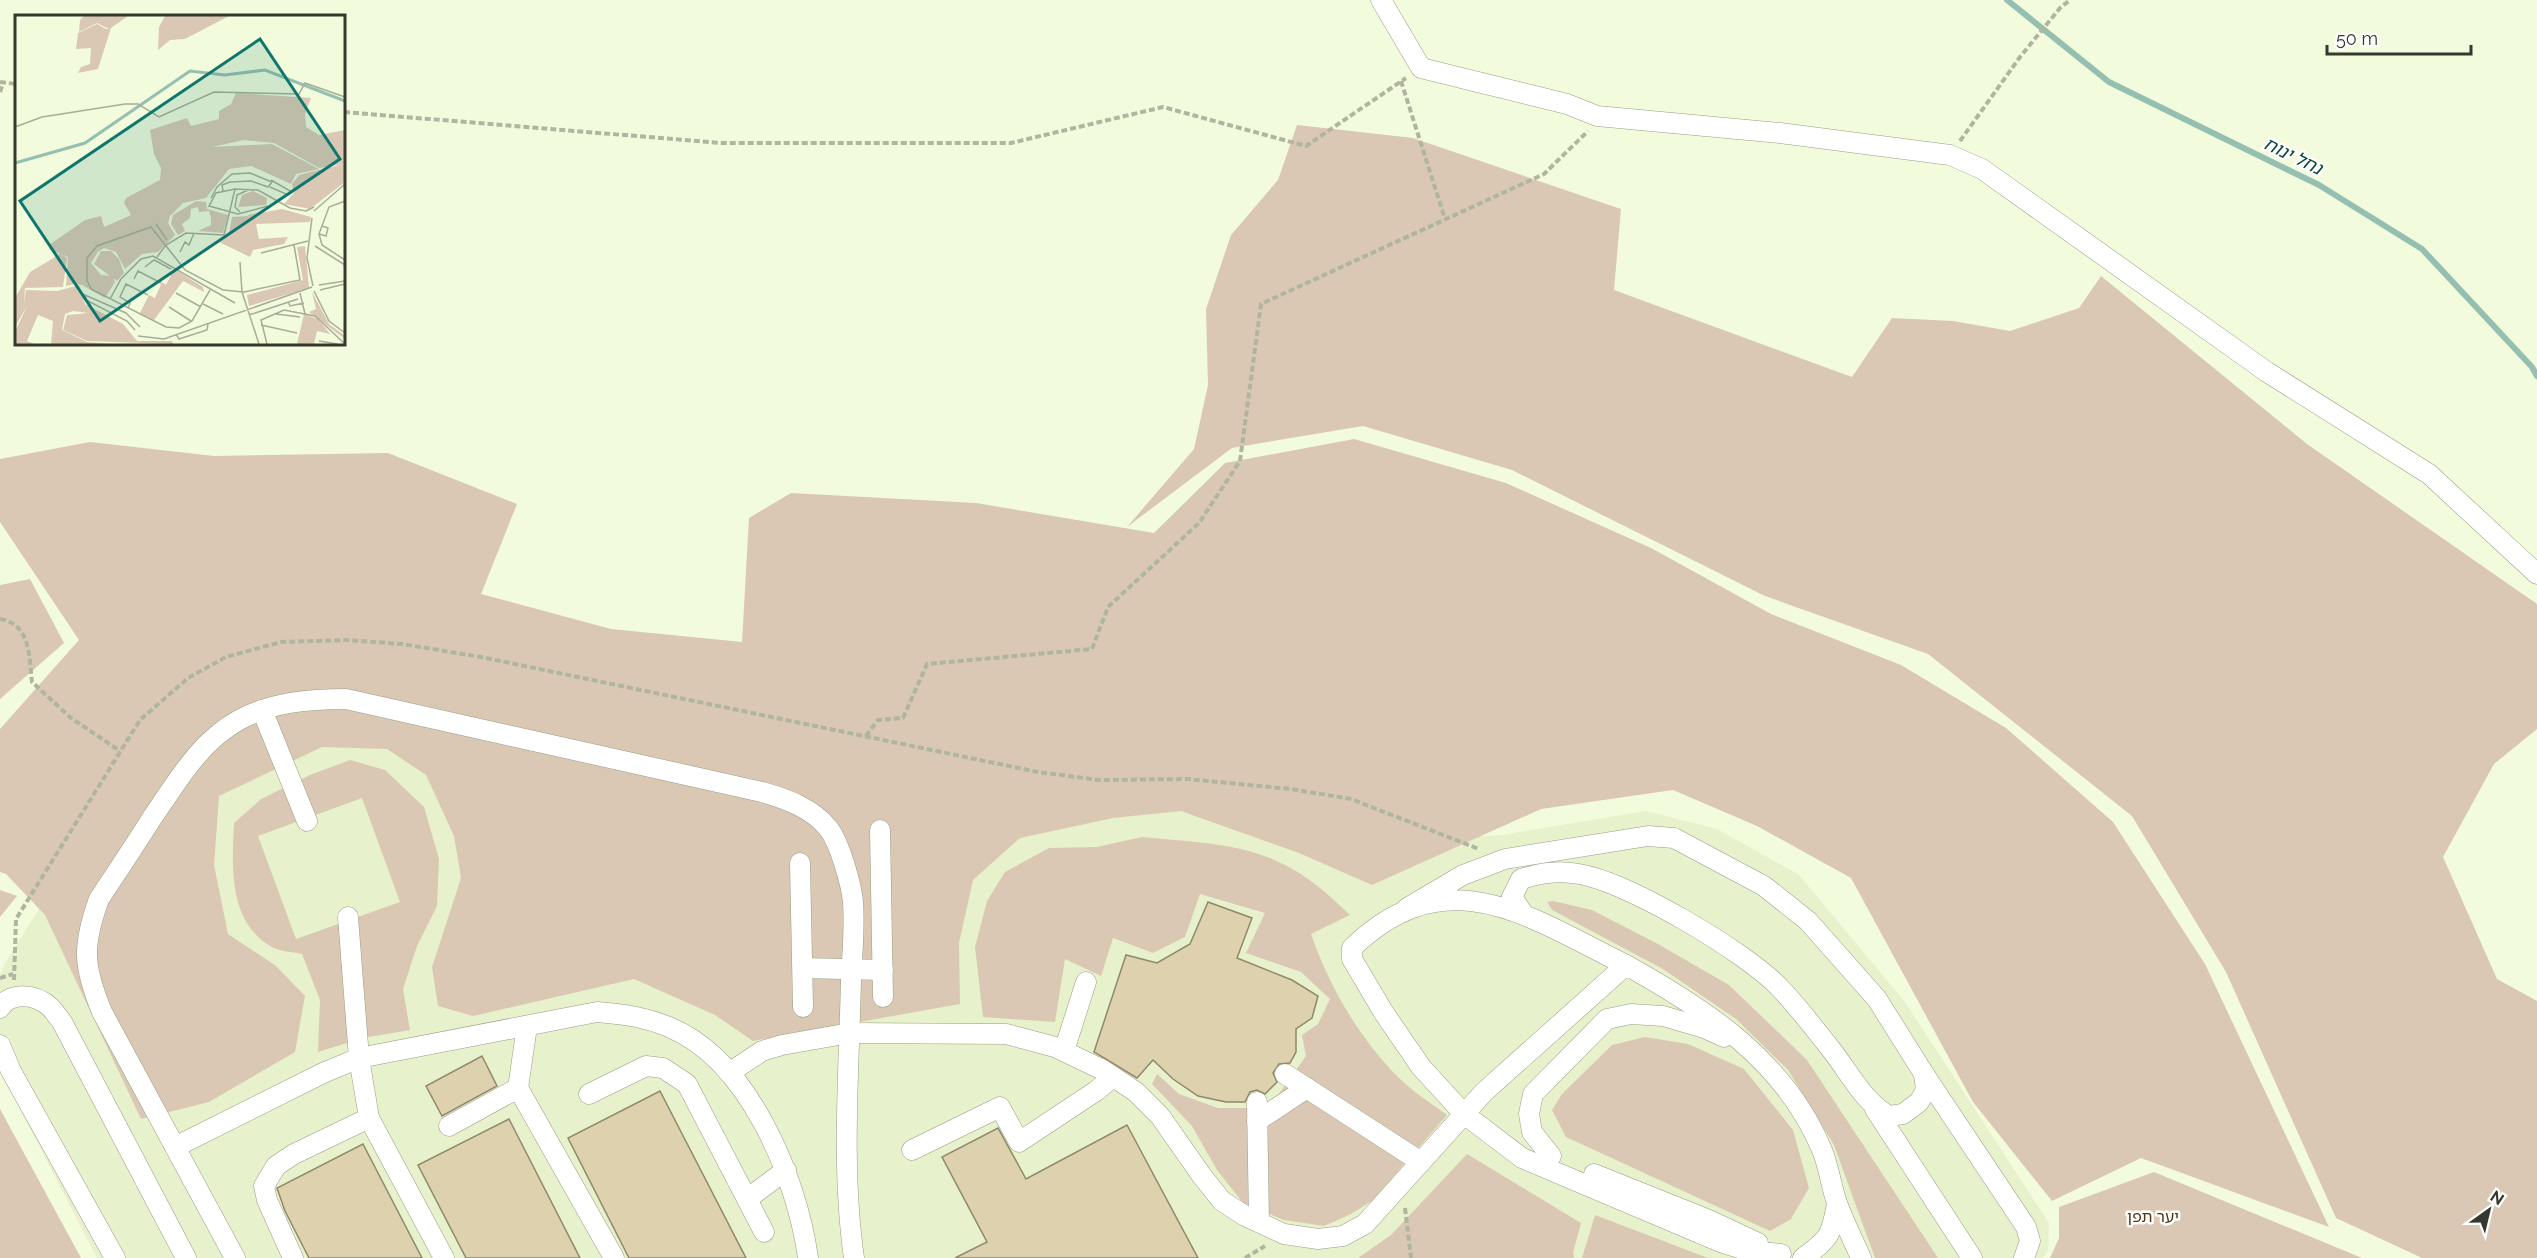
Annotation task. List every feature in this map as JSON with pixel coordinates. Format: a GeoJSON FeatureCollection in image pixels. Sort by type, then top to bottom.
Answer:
{"type":"FeatureCollection","features":[{"type":"Feature","properties":{"kind":"street"},"geometry":{"type":"LineString","coordinates":[[1381,0],[1421,68],[1567,104],[1597,116],[1780,133],[1950,155],[1982,169],[2267,372],[2429,474],[2537,574]]}},
{"type":"Feature","properties":{"kind":"street"},"geometry":{"type":"LineString","coordinates":[[235,1258],[102,1012],[89,981],[86,950],[90,923],[99,899],[190,762],[211,740],[239,720],[262,710],[308,699],[346,699],[762,792],[790,800],[811,813],[829,830],[840,851],[853,901],[847,1166],[849,1221],[854,1258]]}},
{"type":"Feature","properties":{"kind":"street"},"geometry":{"type":"LineString","coordinates":[[262,710],[307,822]]}},
{"type":"Feature","properties":{"kind":"street"},"geometry":{"type":"LineString","coordinates":[[880,830],[883,997]]}},
{"type":"Feature","properties":{"kind":"street"},"geometry":{"type":"LineString","coordinates":[[1785,1256],[1749,1251],[1723,1243],[1522,1158],[1464,1114],[1421,1067],[1352,959],[1352,948],[1368,932],[1463,874],[1505,859],[1648,836],[1674,838],[1764,886],[1808,921],[1877,999],[2026,1227],[2030,1241],[2024,1258]]}},
{"type":"Feature","properties":{"kind":"street"},"geometry":{"type":"LineString","coordinates":[[800,863],[803,1007]]}},
{"type":"Feature","properties":{"kind":"street"},"geometry":{"type":"LineString","coordinates":[[1524,915],[1512,897],[1521,879],[1546,871],[1581,874],[1625,890],[1693,925],[1736,952],[1779,987],[1832,1050],[1875,1109],[1972,1258]]}},
{"type":"Feature","properties":{"kind":"street"},"geometry":{"type":"LineString","coordinates":[[1407,908],[1440,901],[1467,900],[1506,907],[1626,965],[1669,989],[1737,1036],[1786,1088],[1807,1119],[1823,1152],[1837,1203],[1861,1258]]}},
{"type":"Feature","properties":{"kind":"street"},"geometry":{"type":"LineString","coordinates":[[348,917],[359,1058],[369,1118],[444,1258]]}},
{"type":"Feature","properties":{"kind":"street"},"geometry":{"type":"LineString","coordinates":[[729,1074],[762,1051],[782,1045],[850,1033],[1006,1034],[1064,1051],[1136,1092],[1160,1116],[1222,1201],[1245,1216],[1284,1234],[1318,1239],[1343,1236],[1365,1224],[1484,1092],[1626,965]]}},
{"type":"Feature","properties":{"kind":"street"},"geometry":{"type":"LineString","coordinates":[[802,968],[883,970]]}},
{"type":"Feature","properties":{"kind":"street"},"geometry":{"type":"LineString","coordinates":[[1064,1051],[1086,982]]}},
{"type":"Feature","properties":{"kind":"street"},"geometry":{"type":"LineString","coordinates":[[0,1008],[4,1002],[18,996],[37,998],[49,1006],[62,1022],[186,1258]]}},
{"type":"Feature","properties":{"kind":"street"},"geometry":{"type":"LineString","coordinates":[[175,1147],[323,1072],[359,1058],[597,1012],[638,1016],[671,1028],[703,1047],[729,1074],[755,1108],[779,1150],[786,1170],[801,1221],[807,1258]]}},
{"type":"Feature","properties":{"kind":"street"},"geometry":{"type":"LineString","coordinates":[[1551,1156],[1532,1132],[1529,1114],[1533,1094],[1607,1018],[1631,1014],[1663,1016],[1704,1028],[1751,1049]]}},
{"type":"Feature","properties":{"kind":"street"},"geometry":{"type":"LineString","coordinates":[[527,1026],[518,1088],[614,1258]]}},
{"type":"Feature","properties":{"kind":"street"},"geometry":{"type":"LineString","coordinates":[[0,1045],[11,1071],[115,1258]]}},
{"type":"Feature","properties":{"kind":"street"},"geometry":{"type":"LineString","coordinates":[[590,1094],[646,1066],[663,1068],[687,1084],[764,1232]]}},
{"type":"Feature","properties":{"kind":"street"},"geometry":{"type":"LineString","coordinates":[[1285,1074],[1421,1162]]}},
{"type":"Feature","properties":{"kind":"street"},"geometry":{"type":"LineString","coordinates":[[1875,1109],[1889,1116],[1903,1114],[1919,1102],[1926,1090],[1924,1074]]}},
{"type":"Feature","properties":{"kind":"street"},"geometry":{"type":"LineString","coordinates":[[912,1150],[1000,1107],[1019,1142],[1096,1092],[1113,1077]]}},
{"type":"Feature","properties":{"kind":"street"},"geometry":{"type":"LineString","coordinates":[[449,1126],[518,1088]]}},
{"type":"Feature","properties":{"kind":"street"},"geometry":{"type":"LineString","coordinates":[[1259,1222],[1257,1112],[1307,1088]]}},
{"type":"Feature","properties":{"kind":"street"},"geometry":{"type":"LineString","coordinates":[[1464,1114],[1551,1156],[1709,1220],[1785,1256]]}},
{"type":"Feature","properties":{"kind":"street"},"geometry":{"type":"LineString","coordinates":[[293,1258],[267,1200],[264,1186],[276,1166],[294,1154],[369,1118]]}},
{"type":"Feature","properties":{"kind":"street"},"geometry":{"type":"LineString","coordinates":[[747,1199],[786,1170]]}},
{"type":"Feature","properties":{"kind":"street"},"geometry":{"type":"LineString","coordinates":[[1803,1258],[1819,1247],[1832,1231],[1837,1203]]}},
{"type":"Feature","properties":{"kind":"path"},"geometry":{"type":"LineString","coordinates":[[1950,155],[2020,57],[2060,8],[2070,0]]}},
{"type":"Feature","properties":{"kind":"path"},"geometry":{"type":"LineString","coordinates":[[345,112],[721,143],[1011,143],[1163,107],[1306,146],[1421,68]]}},
{"type":"Feature","properties":{"kind":"path"},"geometry":{"type":"LineString","coordinates":[[1401,81],[1445,219]]}},
{"type":"Feature","properties":{"kind":"path"},"geometry":{"type":"LineString","coordinates":[[0,92],[1,82]]}},
{"type":"Feature","properties":{"kind":"path"},"geometry":{"type":"LineString","coordinates":[[866,736],[878,720],[903,718],[927,664],[1092,649],[1107,607],[1199,523],[1240,461],[1261,304],[1544,174],[1595,124],[1597,116]]}},
{"type":"Feature","properties":{"kind":"path"},"geometry":{"type":"LineString","coordinates":[[0,619],[9,620],[27,639],[32,682],[71,718],[120,751]]}},
{"type":"Feature","properties":{"kind":"path"},"geometry":{"type":"LineString","coordinates":[[18,996],[13,974],[16,919],[140,720],[188,678],[226,657],[281,642],[347,640],[402,644],[482,657],[1038,772],[1099,780],[1187,779],[1291,789],[1351,799],[1505,859]]}},
{"type":"Feature","properties":{"kind":"path"},"geometry":{"type":"LineString","coordinates":[[0,978],[13,974]]}},
{"type":"Feature","properties":{"kind":"path"},"geometry":{"type":"LineString","coordinates":[[1402,1183],[1411,1258]]}},
{"type":"Feature","properties":{"kind":"shaded area"},"geometry":{"type":"Polygon","coordinates":[[[236,668],[1425,839],[1502,835],[1646,811],[1717,829],[1798,874],[1905,1002],[2049,1223],[2048,1250],[2043,1258],[97,1258],[0,1070],[0,976],[4,965],[166,705],[236,668]]]}},
{"type":"Feature","properties":{"kind":"green space"},"geometry":{"type":"Polygon","coordinates":[[[1297,125],[1413,138],[1621,209],[1614,290],[1852,377],[1892,318],[1953,321],[2010,331],[2079,308],[2101,276],[2307,444],[2537,604],[2537,729],[2494,764],[2443,857],[2497,979],[2537,1001],[2537,1258],[2422,1258],[2336,1218],[2226,972],[2132,816],[1928,654],[1765,596],[1512,470],[1363,426],[1232,448],[1127,527],[1194,449],[1208,385],[1206,309],[1231,235],[1278,180],[1297,125]]]}},
{"type":"Feature","properties":{"kind":"green space"},"geometry":{"type":"Polygon","coordinates":[[[1354,439],[1506,483],[1651,548],[1771,614],[1901,665],[2006,728],[2113,822],[2205,964],[2329,1227],[2141,1158],[2052,1201],[1973,1102],[1851,878],[1757,826],[1673,790],[1541,809],[1372,885],[1299,853],[1181,811],[1113,818],[1020,838],[973,880],[959,943],[960,1004],[753,1041],[715,1015],[634,979],[473,1016],[438,1006],[432,967],[461,878],[454,836],[426,775],[387,749],[322,747],[219,796],[214,865],[228,934],[276,966],[305,996],[295,1052],[209,1102],[141,1119],[45,915],[6,874],[0,872],[0,729],[79,640],[0,522],[0,459],[90,442],[214,456],[388,453],[517,504],[481,594],[611,629],[742,642],[749,518],[791,493],[976,503],[1154,533],[1225,463],[1354,439]]]}},
{"type":"Feature","properties":{"kind":"green space"},"geometry":{"type":"Polygon","coordinates":[[[30,579],[64,643],[0,699],[0,585],[30,579]]]}},
{"type":"Feature","properties":{"kind":"green space"},"geometry":{"type":"Polygon","coordinates":[[[350,760],[385,770],[424,807],[439,859],[437,906],[417,946],[403,989],[410,1030],[363,1038],[318,1052],[320,1000],[302,954],[270,946],[256,935],[246,922],[240,907],[233,874],[234,823],[261,799],[310,775],[350,760]],[[362,798],[258,836],[296,939],[400,902],[362,798]]]}},
{"type":"Feature","properties":{"kind":"green space"},"geometry":{"type":"Polygon","coordinates":[[[1142,837],[1212,844],[1263,855],[1308,879],[1350,915],[1311,934],[1327,974],[1347,1011],[1385,1063],[1410,1088],[1447,1115],[1373,1200],[1351,1214],[1324,1226],[1284,1220],[1243,1203],[1217,1170],[1192,1126],[1152,1084],[1157,1074],[1179,1094],[1218,1108],[1269,1108],[1306,1056],[1302,1035],[1318,1024],[1330,999],[1301,972],[1246,953],[1265,913],[1200,894],[1185,937],[1153,953],[1113,938],[1101,976],[1065,959],[1055,1022],[983,1017],[975,947],[987,901],[1005,872],[1049,848],[1097,847],[1142,837]]]}},
{"type":"Feature","properties":{"kind":"green space"},"geometry":{"type":"Polygon","coordinates":[[[0,890],[17,896],[0,917],[0,890]]]}},
{"type":"Feature","properties":{"kind":"green space"},"geometry":{"type":"Polygon","coordinates":[[[1553,901],[1592,910],[1658,944],[1729,985],[1807,1060],[1938,1258],[1875,1258],[1834,1145],[1788,1070],[1736,1019],[1663,969],[1552,910],[1547,902],[1553,901]]]}},
{"type":"Feature","properties":{"kind":"green space"},"geometry":{"type":"Polygon","coordinates":[[[1645,1037],[1688,1044],[1744,1069],[1793,1130],[1809,1188],[1791,1219],[1770,1231],[1566,1137],[1552,1110],[1562,1094],[1612,1045],[1645,1037]]]}},
{"type":"Feature","properties":{"kind":"green space"},"geometry":{"type":"Polygon","coordinates":[[[0,1109],[81,1258],[0,1258],[0,1109]]]}},
{"type":"Feature","properties":{"kind":"green space"},"geometry":{"type":"Polygon","coordinates":[[[1467,1154],[1581,1223],[1573,1253],[1574,1258],[1358,1258],[1391,1235],[1467,1154]]]}},
{"type":"Feature","properties":{"kind":"green space","name":"יער תפן"},"geometry":{"type":"Polygon","coordinates":[[[2154,1172],[2362,1258],[2050,1258],[2059,1238],[2059,1207],[2154,1172]]]}},
{"type":"Feature","properties":{"kind":"green space"},"geometry":{"type":"Polygon","coordinates":[[[1595,1215],[1708,1258],[1582,1258],[1595,1215]]]}},
{"type":"Feature","properties":{"kind":"building"},"geometry":{"type":"Polygon","coordinates":[[[1208,902],[1252,918],[1237,958],[1292,980],[1318,996],[1312,1018],[1296,1029],[1296,1052],[1290,1063],[1279,1064],[1273,1073],[1277,1082],[1265,1094],[1257,1090],[1250,1092],[1245,1102],[1226,1102],[1198,1096],[1173,1079],[1153,1060],[1137,1078],[1094,1052],[1126,955],[1157,963],[1190,944],[1208,902]]]}},
{"type":"Feature","properties":{"kind":"building"},"geometry":{"type":"Polygon","coordinates":[[[482,1056],[497,1086],[442,1116],[426,1086],[482,1056]]]}},
{"type":"Feature","properties":{"kind":"building"},"geometry":{"type":"Polygon","coordinates":[[[660,1091],[746,1258],[629,1258],[568,1138],[660,1091]]]}},
{"type":"Feature","properties":{"kind":"building"},"geometry":{"type":"Polygon","coordinates":[[[509,1119],[580,1258],[466,1258],[418,1165],[509,1119]]]}},
{"type":"Feature","properties":{"kind":"building"},"geometry":{"type":"Polygon","coordinates":[[[1127,1125],[1198,1258],[955,1258],[987,1242],[942,1157],[998,1128],[1026,1179],[1127,1125]]]}},
{"type":"Feature","properties":{"kind":"building"},"geometry":{"type":"Polygon","coordinates":[[[363,1144],[422,1258],[309,1258],[285,1211],[277,1188],[363,1144]]]}},
{"type":"Feature","properties":{"kind":"waterway","name":"נחל ינוח"},"geometry":{"type":"LineString","coordinates":[[2007,0],[2109,82],[2319,185],[2422,249],[2532,367],[2537,376]]}}]}
